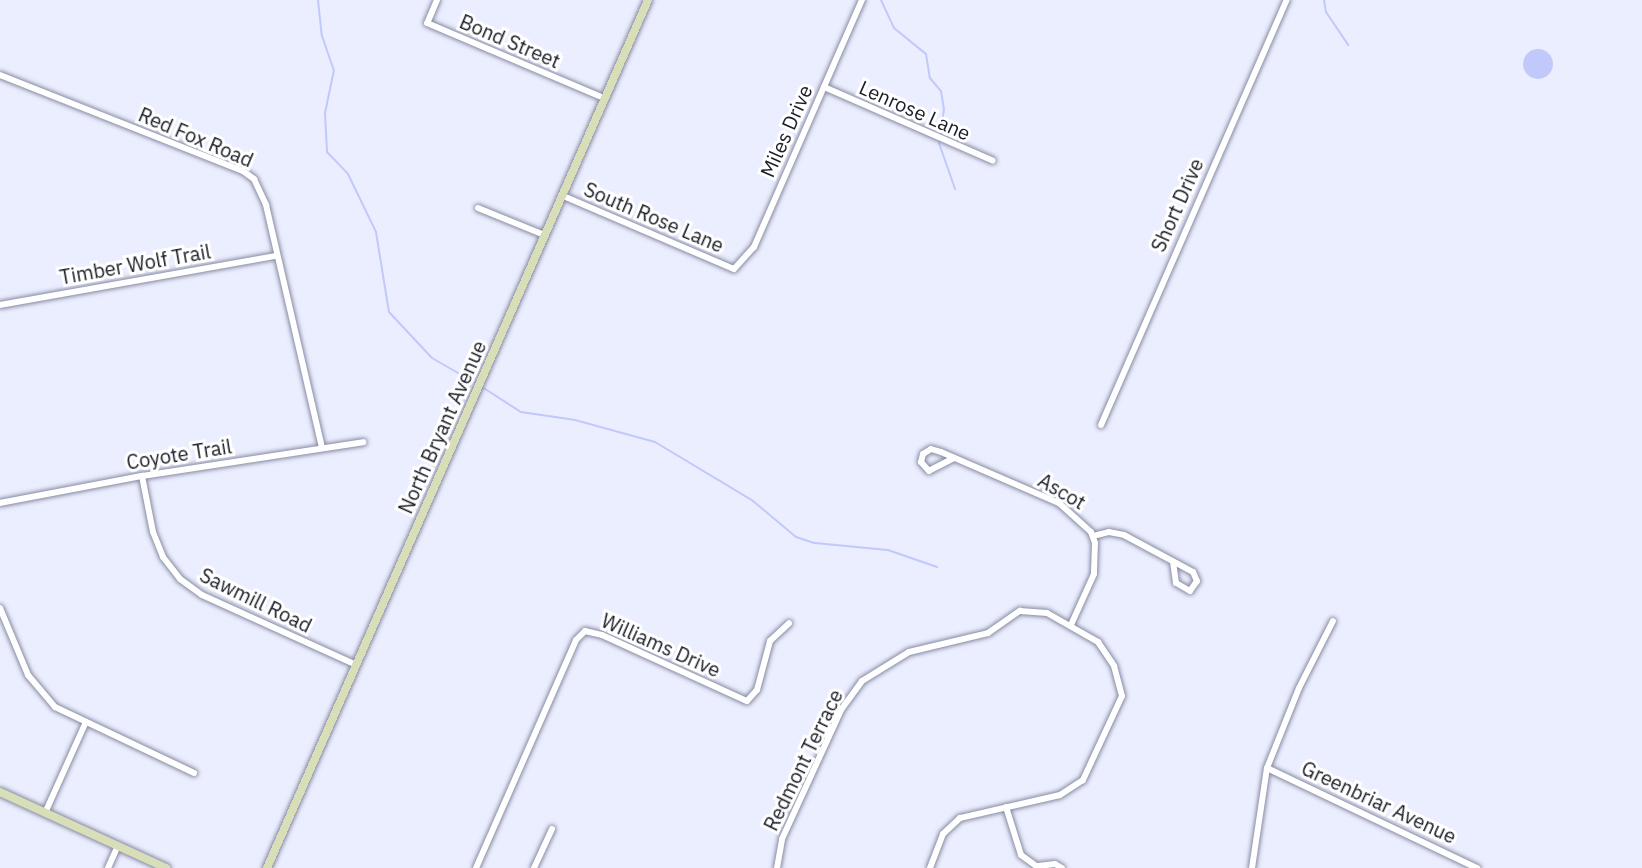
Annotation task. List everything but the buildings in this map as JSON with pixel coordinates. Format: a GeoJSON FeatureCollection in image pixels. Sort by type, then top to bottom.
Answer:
{"type":"FeatureCollection","features":[{"type":"Feature","properties":{"kind":"street","name":"Bond Street"},"geometry":{"type":"LineString","coordinates":[[437,0],[426,23],[604,98]]}},
{"type":"Feature","properties":{"kind":"street","name":"North Bryant Avenue"},"geometry":{"type":"LineString","coordinates":[[267,868],[648,0]]}},
{"type":"Feature","properties":{"kind":"street","name":"Miles Drive"},"geometry":{"type":"LineString","coordinates":[[734,270],[754,247],[862,0]]}},
{"type":"Feature","properties":{"kind":"street","name":"Short Drive"},"geometry":{"type":"LineString","coordinates":[[1101,425],[1287,0]]}},
{"type":"Feature","properties":{"kind":"street","name":"Red Fox Road"},"geometry":{"type":"LineString","coordinates":[[0,75],[243,171],[254,179],[266,205],[322,448]]}},
{"type":"Feature","properties":{"kind":"street","name":"Lenrose Lane"},"geometry":{"type":"LineString","coordinates":[[824,87],[993,161]]}},
{"type":"Feature","properties":{"kind":"street","name":"South Rose Lane"},"geometry":{"type":"LineString","coordinates":[[561,195],[734,270]]}},
{"type":"Feature","properties":{"kind":"street"},"geometry":{"type":"LineString","coordinates":[[478,208],[544,235]]}},
{"type":"Feature","properties":{"kind":"street","name":"Timber Wolf Trail"},"geometry":{"type":"LineString","coordinates":[[0,305],[276,256]]}},
{"type":"Feature","properties":{"kind":"street","name":"Coyote Trail"},"geometry":{"type":"LineString","coordinates":[[0,503],[142,476],[363,442]]}},
{"type":"Feature","properties":{"kind":"street","name":"Ascot"},"geometry":{"type":"LineString","coordinates":[[954,458],[929,471],[921,462],[923,454],[931,449],[954,458],[1059,503],[1081,519],[1093,536],[1095,574],[1071,625]]}},
{"type":"Feature","properties":{"kind":"street","name":"Sawmill Road"},"geometry":{"type":"LineString","coordinates":[[142,476],[153,532],[163,556],[180,579],[202,595],[356,665]]}},
{"type":"Feature","properties":{"kind":"street"},"geometry":{"type":"LineString","coordinates":[[1093,536],[1108,532],[1124,535],[1173,562],[1197,576],[1190,591],[1176,583],[1173,562]]}},
{"type":"Feature","properties":{"kind":"street"},"geometry":{"type":"LineString","coordinates":[[0,608],[36,688],[55,706],[85,724],[194,773]]}},
{"type":"Feature","properties":{"kind":"street","name":"Redmont Terrace"},"geometry":{"type":"LineString","coordinates":[[777,868],[782,839],[841,711],[862,681],[909,652],[988,633],[1020,610],[1036,610],[1071,625],[1098,642],[1114,666],[1122,696],[1083,780],[1060,795],[960,818],[943,834],[930,868]]}},
{"type":"Feature","properties":{"kind":"street"},"geometry":{"type":"LineString","coordinates":[[1252,868],[1267,768],[1299,688],[1334,621]]}},
{"type":"Feature","properties":{"kind":"street","name":"Williams Drive"},"geometry":{"type":"LineString","coordinates":[[476,868],[576,640],[585,631],[602,634],[747,701],[757,690],[770,641],[789,623]]}},
{"type":"Feature","properties":{"kind":"street"},"geometry":{"type":"LineString","coordinates":[[45,813],[85,724]]}},
{"type":"Feature","properties":{"kind":"street","name":"Greenbriar Avenue"},"geometry":{"type":"LineString","coordinates":[[1267,768],[1477,868]]}},
{"type":"Feature","properties":{"kind":"street"},"geometry":{"type":"LineString","coordinates":[[0,792],[166,868]]}},
{"type":"Feature","properties":{"kind":"street"},"geometry":{"type":"LineString","coordinates":[[1006,807],[1021,855],[1038,867],[1055,864],[1062,868]]}},
{"type":"Feature","properties":{"kind":"street"},"geometry":{"type":"LineString","coordinates":[[535,868],[552,829]]}},
{"type":"Feature","properties":{"kind":"street"},"geometry":{"type":"LineString","coordinates":[[108,868],[118,846]]}},
{"type":"Feature","properties":{"kind":"water"},"geometry":{"type":"Polygon","coordinates":[[[1538,49],[1549,53],[1553,64],[1549,75],[1538,79],[1527,75],[1523,64],[1527,53],[1538,49]]]}},
{"type":"Feature","properties":{"kind":"waterway"},"geometry":{"type":"LineString","coordinates":[[318,0],[322,36],[334,70],[325,113],[327,152],[348,174],[376,232],[389,312],[432,358],[477,384]]}},
{"type":"Feature","properties":{"kind":"waterway"},"geometry":{"type":"LineString","coordinates":[[881,0],[894,28],[926,54],[930,78],[941,91],[944,109],[939,143],[955,189]]}},
{"type":"Feature","properties":{"kind":"waterway"},"geometry":{"type":"LineString","coordinates":[[1324,0],[1326,12],[1348,45]]}},
{"type":"Feature","properties":{"kind":"waterway"},"geometry":{"type":"LineString","coordinates":[[482,387],[521,412],[575,420],[655,442],[753,501],[796,537],[815,543],[888,550],[937,567]]}}]}
